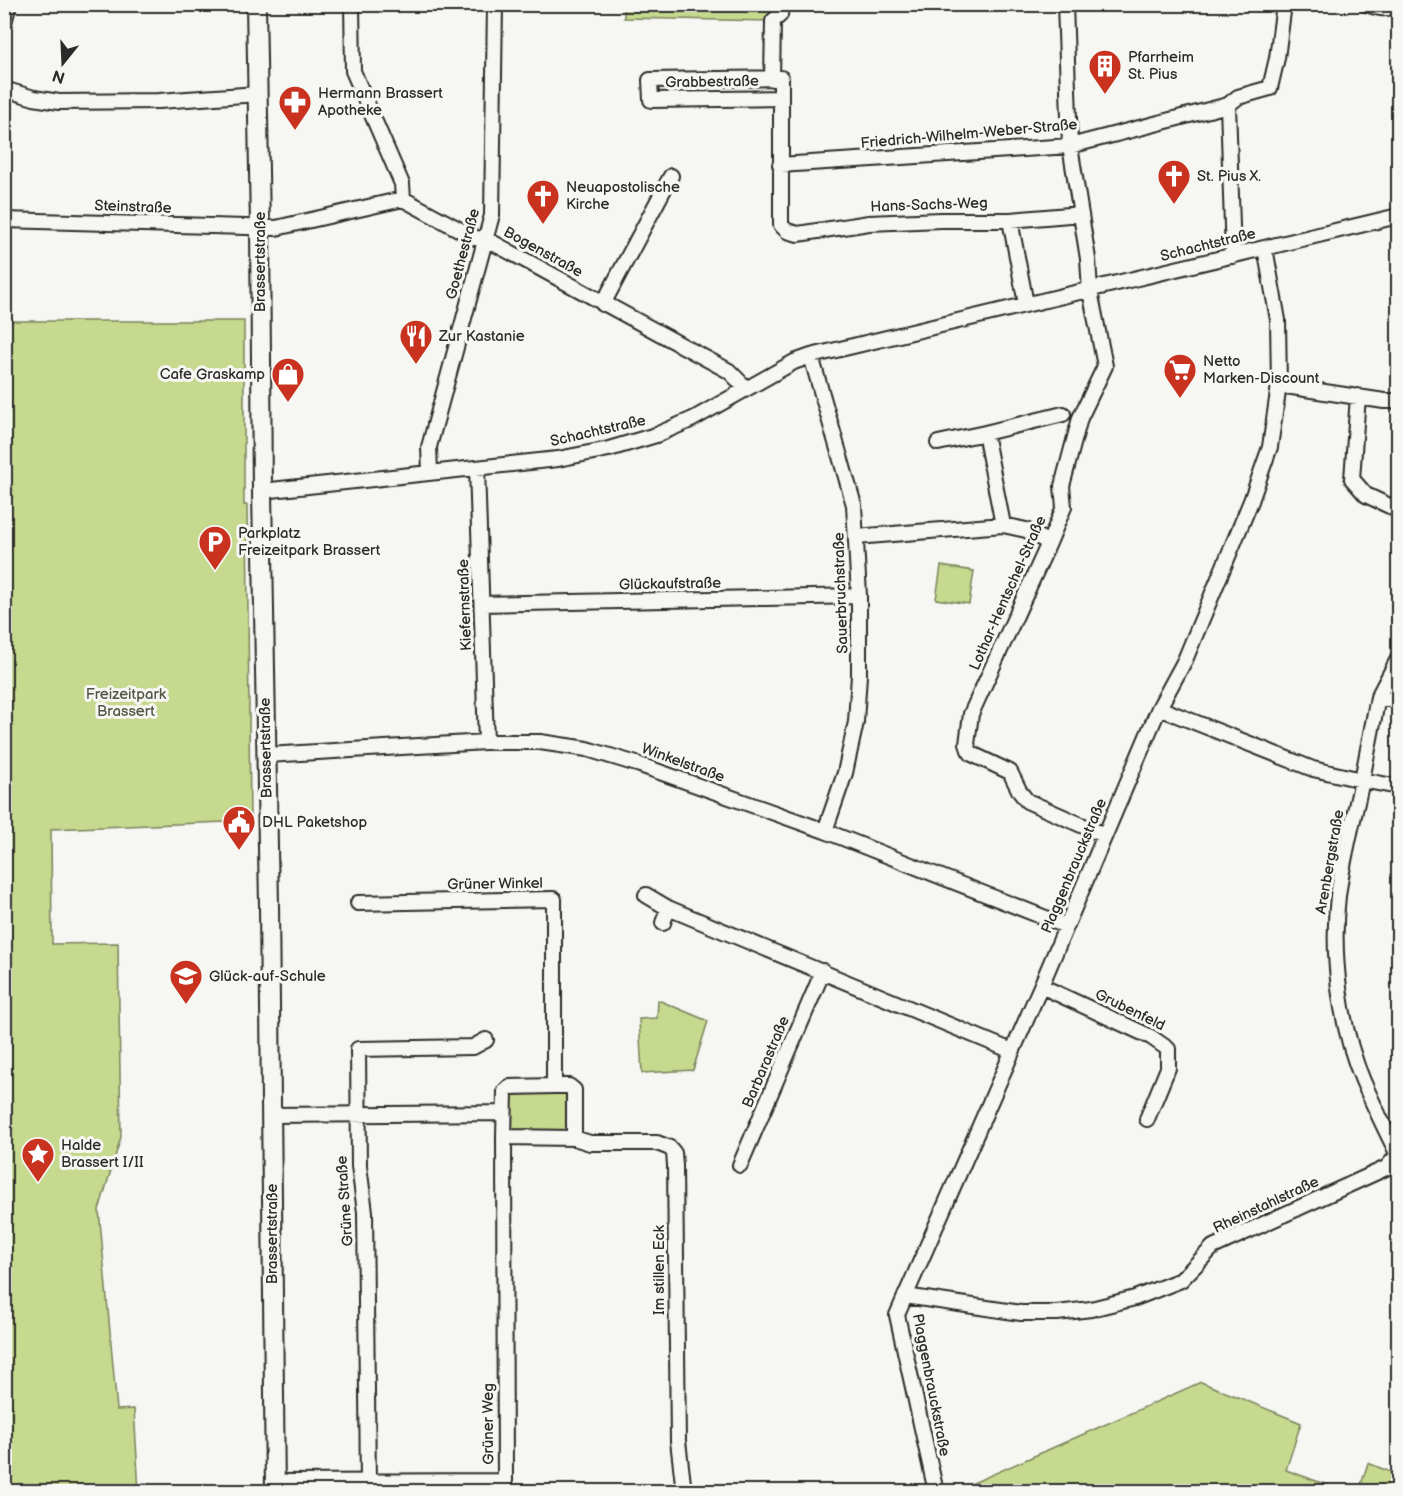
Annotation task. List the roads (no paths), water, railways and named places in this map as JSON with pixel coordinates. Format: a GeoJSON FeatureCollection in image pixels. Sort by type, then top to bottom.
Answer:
{"type":"FeatureCollection","features":[{"type":"Feature","properties":{"kind":"main road","name":"Brassertstraße"},"geometry":{"type":"LineString","coordinates":[[256,4],[275,1487]]}},
{"type":"Feature","properties":{"kind":"street"},"geometry":{"type":"LineString","coordinates":[[4,23],[9,4]]}},
{"type":"Feature","properties":{"kind":"street"},"geometry":{"type":"LineString","coordinates":[[260,227],[276,228],[403,199],[402,184],[352,71],[352,4]]}},
{"type":"Feature","properties":{"kind":"street","name":"Goethestraße"},"geometry":{"type":"LineString","coordinates":[[430,472],[429,447],[494,205],[495,4]]}},
{"type":"Feature","properties":{"kind":"street"},"geometry":{"type":"LineString","coordinates":[[780,165],[780,98],[776,79],[773,21],[780,15],[781,4]]}},
{"type":"Feature","properties":{"kind":"street","name":"Lothar-Hentschel-Straße"},"geometry":{"type":"LineString","coordinates":[[1065,4],[1070,146],[1088,259],[1090,291],[1105,366],[1080,418],[1062,486],[1064,507],[971,714],[967,744],[972,754],[1010,772],[1024,796],[1104,835]]}},
{"type":"Feature","properties":{"kind":"street","name":"Friedrich-Wilhelm-Weber-Straße"},"geometry":{"type":"LineString","coordinates":[[780,165],[1070,146],[1228,105],[1239,97],[1270,88],[1277,58],[1284,4]]}},
{"type":"Feature","properties":{"kind":"street"},"geometry":{"type":"LineString","coordinates":[[1366,4],[1384,9],[1392,8],[1395,4]]}},
{"type":"Feature","properties":{"kind":"street","name":"Grabbestraße"},"geometry":{"type":"LineString","coordinates":[[776,79],[650,80],[651,100],[780,98]]}},
{"type":"Feature","properties":{"kind":"street"},"geometry":{"type":"LineString","coordinates":[[4,89],[34,98],[59,102],[159,101],[258,94]]}},
{"type":"Feature","properties":{"kind":"street"},"geometry":{"type":"LineString","coordinates":[[1228,105],[1233,256]]}},
{"type":"Feature","properties":{"kind":"street","name":"Hans-Sachs-Weg"},"geometry":{"type":"LineString","coordinates":[[780,165],[781,225],[787,231],[798,234],[869,223],[1010,220],[1081,214]]}},
{"type":"Feature","properties":{"kind":"street"},"geometry":{"type":"LineString","coordinates":[[603,304],[671,176]]}},
{"type":"Feature","properties":{"kind":"street","name":"Bogenstraße"},"geometry":{"type":"LineString","coordinates":[[403,199],[475,238],[486,239],[729,371],[746,388]]}},
{"type":"Feature","properties":{"kind":"street","name":"Schachtstraße"},"geometry":{"type":"LineString","coordinates":[[262,491],[558,459],[619,446],[656,435],[693,419],[794,362],[811,356],[1398,216]]}},
{"type":"Feature","properties":{"kind":"street","name":"Steinstraße"},"geometry":{"type":"LineString","coordinates":[[4,220],[260,227]]}},
{"type":"Feature","properties":{"kind":"street"},"geometry":{"type":"LineString","coordinates":[[1010,220],[1026,304]]}},
{"type":"Feature","properties":{"kind":"street","name":"Plaggenbrauckstraße"},"geometry":{"type":"LineString","coordinates":[[936,1491],[897,1315],[1041,986],[1159,708],[1185,660],[1251,501],[1270,447],[1280,385],[1278,320],[1264,248]]}},
{"type":"Feature","properties":{"kind":"street","name":"Sauerbruchstraße"},"geometry":{"type":"LineString","coordinates":[[811,356],[854,505],[858,596],[859,675],[856,722],[844,773],[825,831]]}},
{"type":"Feature","properties":{"kind":"street"},"geometry":{"type":"LineString","coordinates":[[1280,385],[1398,401]]}},
{"type":"Feature","properties":{"kind":"street"},"geometry":{"type":"LineString","coordinates":[[1358,396],[1353,479],[1366,495],[1398,510]]}},
{"type":"Feature","properties":{"kind":"street"},"geometry":{"type":"LineString","coordinates":[[938,443],[1063,414]]}},
{"type":"Feature","properties":{"kind":"street"},"geometry":{"type":"LineString","coordinates":[[985,433],[1003,525]]}},
{"type":"Feature","properties":{"kind":"street","name":"Kiefernstraße"},"geometry":{"type":"LineString","coordinates":[[477,468],[486,742]]}},
{"type":"Feature","properties":{"kind":"street"},"geometry":{"type":"LineString","coordinates":[[856,537],[1003,525],[1026,530],[1049,543]]}},
{"type":"Feature","properties":{"kind":"street","name":"Glückaufstraße"},"geometry":{"type":"LineString","coordinates":[[482,604],[858,596]]}},
{"type":"Feature","properties":{"kind":"street","name":"Arenbergstraße"},"geometry":{"type":"LineString","coordinates":[[1398,659],[1378,697],[1338,896],[1336,935],[1338,976],[1344,1014],[1362,1078],[1398,1155]]}},
{"type":"Feature","properties":{"kind":"street"},"geometry":{"type":"LineString","coordinates":[[1378,697],[1398,702]]}},
{"type":"Feature","properties":{"kind":"street"},"geometry":{"type":"LineString","coordinates":[[1159,708],[1313,769],[1398,787]]}},
{"type":"Feature","properties":{"kind":"street","name":"Winkelstraße"},"geometry":{"type":"LineString","coordinates":[[267,755],[486,742],[540,742],[587,749],[640,765],[825,831],[1066,926]]}},
{"type":"Feature","properties":{"kind":"street"},"geometry":{"type":"LineString","coordinates":[[646,895],[668,908],[1012,1051]]}},
{"type":"Feature","properties":{"kind":"street","name":"Grüner Winkel"},"geometry":{"type":"LineString","coordinates":[[358,903],[554,899],[554,1086]]}},
{"type":"Feature","properties":{"kind":"street"},"geometry":{"type":"LineString","coordinates":[[663,923],[668,908]]}},
{"type":"Feature","properties":{"kind":"street","name":"Barbarastraße"},"geometry":{"type":"LineString","coordinates":[[740,1165],[823,971]]}},
{"type":"Feature","properties":{"kind":"street","name":"Grubenfeld"},"geometry":{"type":"LineString","coordinates":[[1041,986],[1151,1037],[1168,1049],[1168,1068],[1146,1119]]}},
{"type":"Feature","properties":{"kind":"street","name":"Grüne Straße"},"geometry":{"type":"LineString","coordinates":[[368,1481],[365,1212],[359,1166],[358,1049],[473,1047],[486,1040]]}},
{"type":"Feature","properties":{"kind":"street"},"geometry":{"type":"LineString","coordinates":[[504,1137],[574,1138],[574,1090],[569,1086],[554,1086]]}},
{"type":"Feature","properties":{"kind":"street","name":"Grüner Weg"},"geometry":{"type":"LineString","coordinates":[[275,1487],[368,1481],[471,1486],[505,1481],[505,1091],[508,1087],[554,1086]]}},
{"type":"Feature","properties":{"kind":"street"},"geometry":{"type":"LineString","coordinates":[[271,1115],[504,1113]]}},
{"type":"Feature","properties":{"kind":"street","name":"Im stillen Eck"},"geometry":{"type":"LineString","coordinates":[[574,1138],[590,1143],[657,1143],[670,1148],[674,1153],[678,1441],[684,1491]]}},
{"type":"Feature","properties":{"kind":"street","name":"Rheinstahlstraße"},"geometry":{"type":"LineString","coordinates":[[905,1296],[1021,1312],[1057,1313],[1091,1309],[1135,1298],[1181,1280],[1213,1247],[1386,1168],[1398,1155]]}},
{"type":"Feature","properties":{"kind":"place","name":"Pfarrheim St. Pius"},"geometry":{"type":"Point","coordinates":[1105,95]}},
{"type":"Feature","properties":{"kind":"place","name":"Hermann Brassert Apotheke"},"geometry":{"type":"Point","coordinates":[295,131]}},
{"type":"Feature","properties":{"kind":"place","name":"St. Pius X."},"geometry":{"type":"Point","coordinates":[1174,205]}},
{"type":"Feature","properties":{"kind":"place","name":"Neuapostolische Kirche"},"geometry":{"type":"Point","coordinates":[543,225]}},
{"type":"Feature","properties":{"kind":"place","name":"Zur Kastanie"},"geometry":{"type":"Point","coordinates":[416,365]}},
{"type":"Feature","properties":{"kind":"place","name":"Netto Marken-Discount"},"geometry":{"type":"Point","coordinates":[1180,399]}},
{"type":"Feature","properties":{"kind":"place","name":"Cafe Graskamp"},"geometry":{"type":"Point","coordinates":[288,403]}},
{"type":"Feature","properties":{"kind":"place","name":"Parkplatz Freizeitpark Brassert"},"geometry":{"type":"Point","coordinates":[215,571]}},
{"type":"Feature","properties":{"kind":"place","name":"DHL Paketshop"},"geometry":{"type":"Point","coordinates":[239,851]}},
{"type":"Feature","properties":{"kind":"place","name":"Glück-auf-Schule"},"geometry":{"type":"Point","coordinates":[186,1005]}},
{"type":"Feature","properties":{"kind":"place","name":"Halde Brassert I/II"},"geometry":{"type":"Point","coordinates":[38,1183]}},
{"type":"Feature","properties":{"kind":"park label","name":"Freizeitpark Brassert"},"geometry":{"type":"Point","coordinates":[126,702]}}]}
